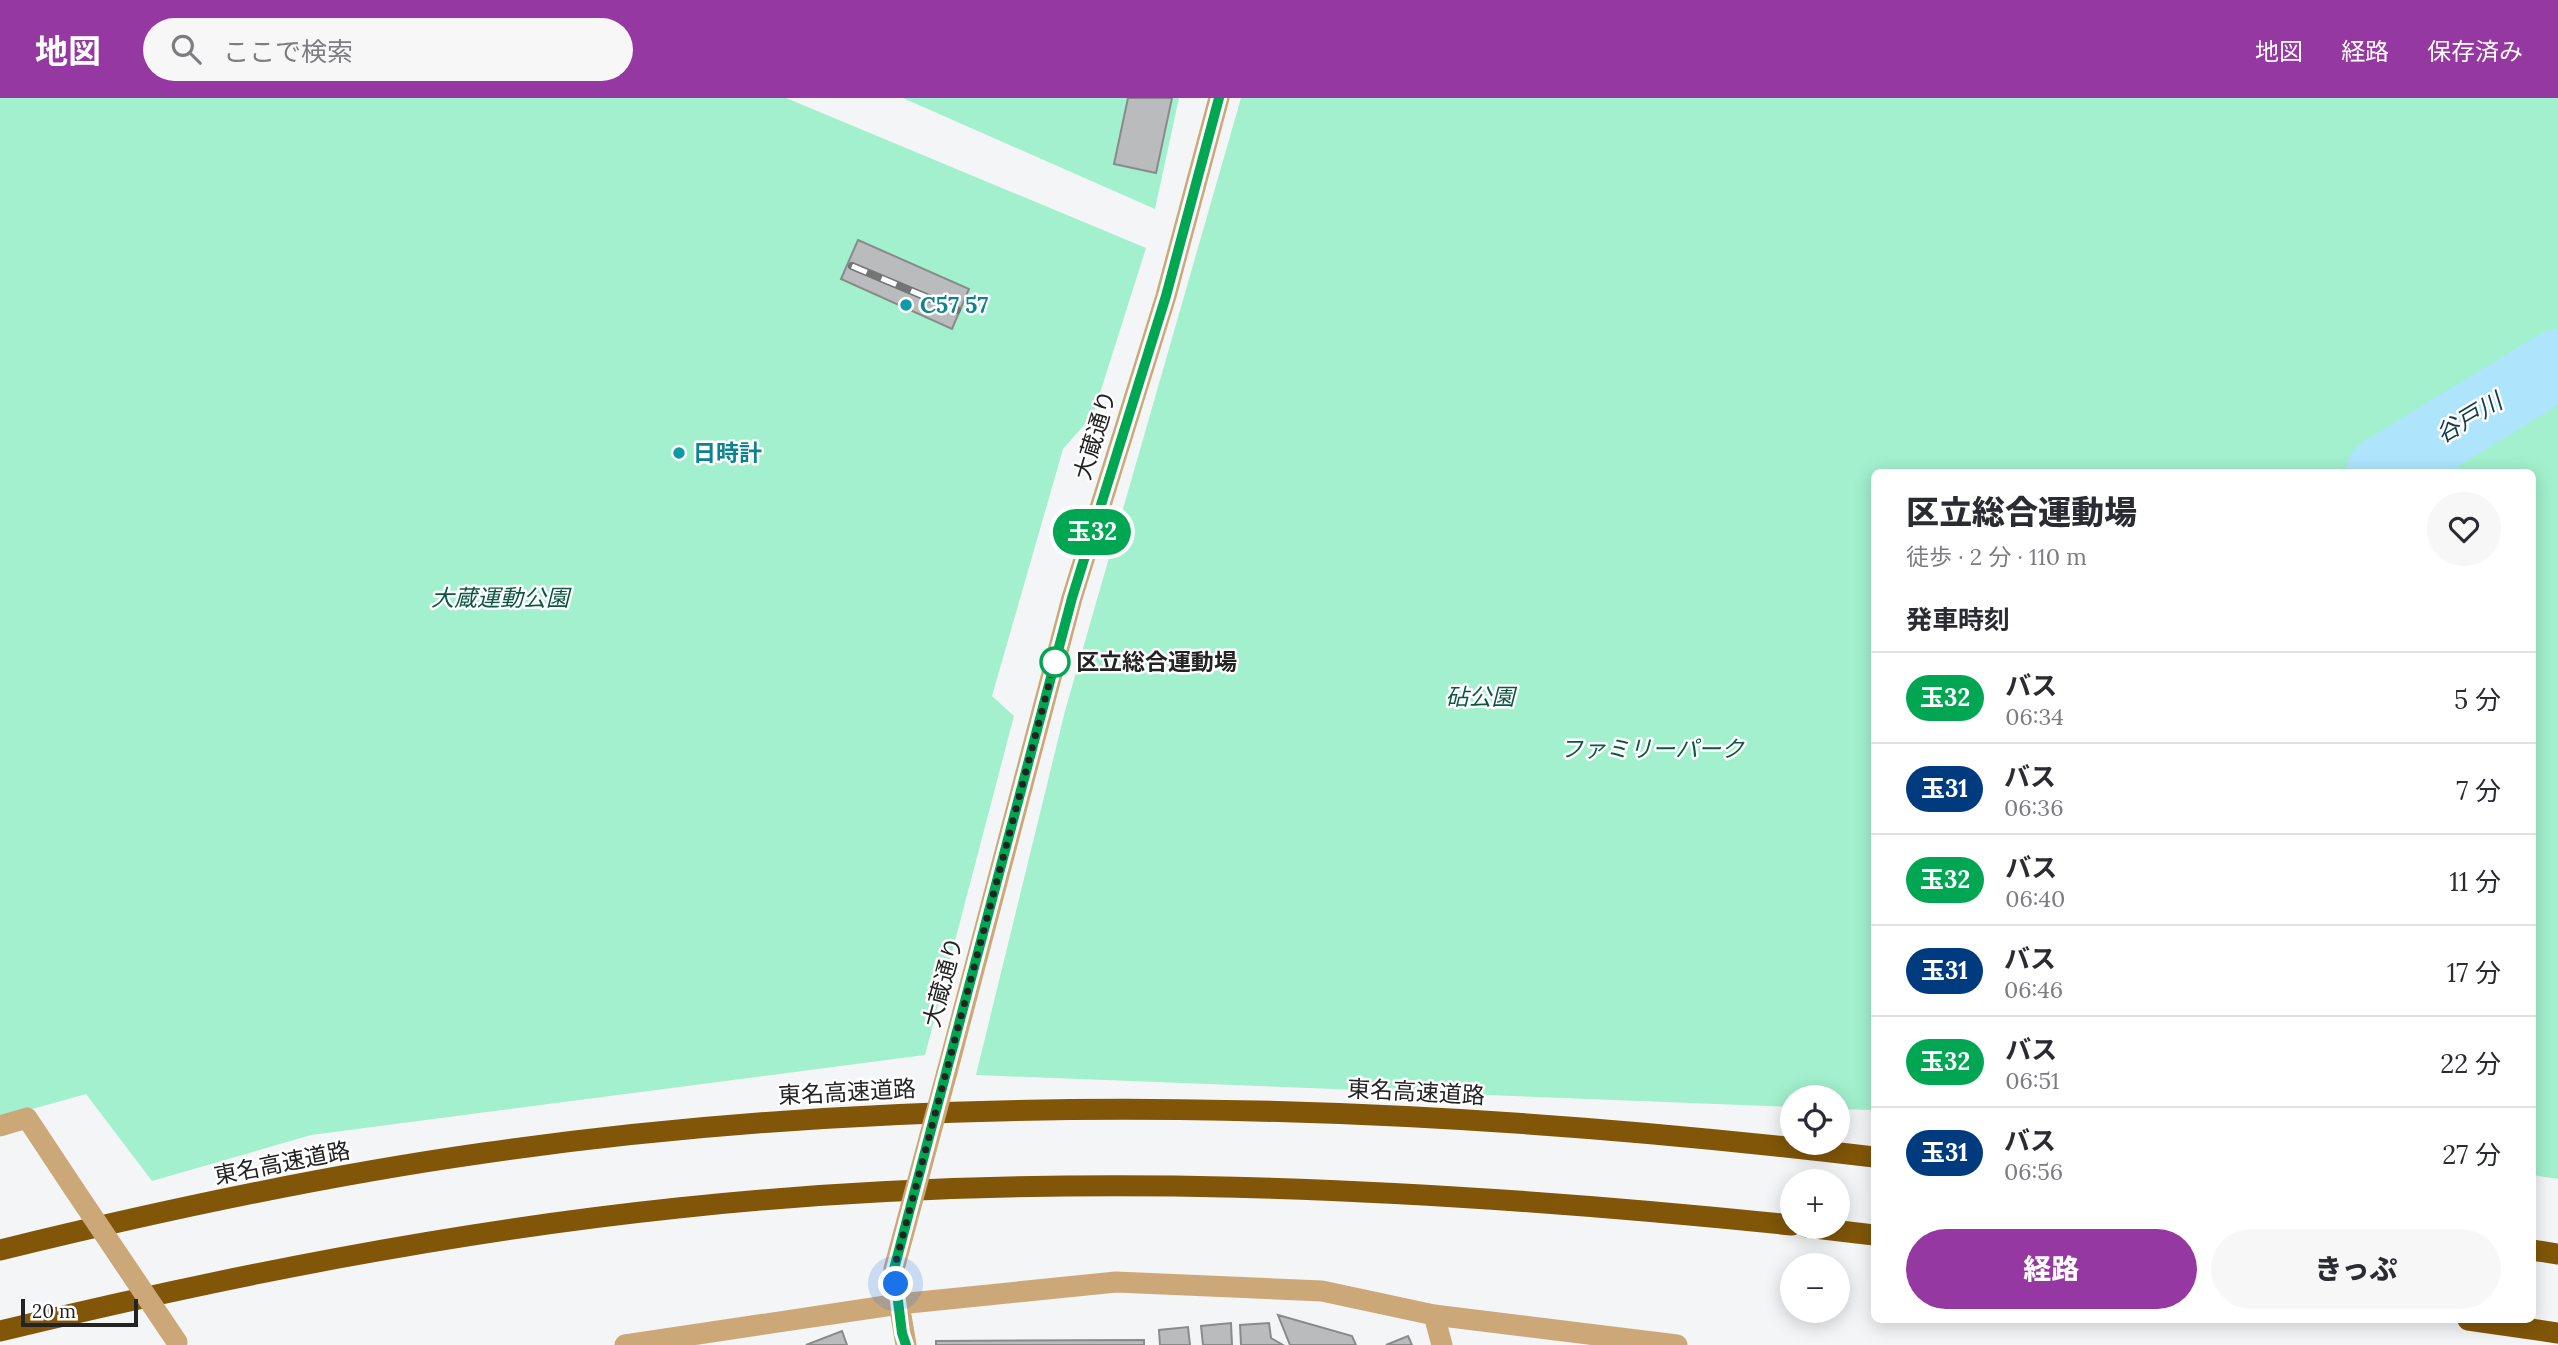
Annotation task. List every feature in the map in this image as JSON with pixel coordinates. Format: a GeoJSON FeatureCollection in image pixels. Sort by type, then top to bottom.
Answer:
{"type":"FeatureCollection","features":[{"type":"Feature","properties":{"kind":"highway","name":"東名高速道路"},"geometry":{"type":"LineString","coordinates":[[0,1250],[128,1219],[483,1153],[664,1132],[840,1117],[1034,1110],[1228,1110],[1422,1117],[1628,1131],[1871,1157]]}},
{"type":"Feature","properties":{"kind":"highway"},"geometry":{"type":"LineString","coordinates":[[0,1331],[128,1300],[324,1259],[499,1229],[681,1207],[848,1194],[1033,1187],[1235,1186],[1432,1194],[1623,1208],[1780,1224]]}},
{"type":"Feature","properties":{"kind":"highway"},"geometry":{"type":"LineString","coordinates":[[1850,1232],[1871,1235]]}},
{"type":"Feature","properties":{"kind":"highway"},"geometry":{"type":"LineString","coordinates":[[2536,1251],[2558,1254]]}},
{"type":"Feature","properties":{"kind":"highway"},"geometry":{"type":"LineString","coordinates":[[2489,1323],[2558,1333]]}},
{"type":"Feature","properties":{"kind":"street","name":"大蔵通り"},"geometry":{"type":"LineString","coordinates":[[897,1294],[894,1269],[1072,598],[1166,296],[1219,98]]}},
{"type":"Feature","properties":{"kind":"street"},"geometry":{"type":"LineString","coordinates":[[0,1126],[27,1118],[178,1344]]}},
{"type":"Feature","properties":{"kind":"street"},"geometry":{"type":"LineString","coordinates":[[625,1345],[649,1343],[897,1294],[1116,1282],[1322,1291],[1434,1315],[1677,1345]]}},
{"type":"Feature","properties":{"kind":"street"},"geometry":{"type":"LineString","coordinates":[[897,1294],[906,1345]]}},
{"type":"Feature","properties":{"kind":"street"},"geometry":{"type":"LineString","coordinates":[[1434,1315],[1442,1345]]}},
{"type":"Feature","properties":{"kind":"green space","name":"大蔵運動公園"},"geometry":{"type":"Polygon","coordinates":[[[0,98],[786,98],[1146,248],[1093,415],[1063,449],[992,696],[1014,716],[925,1055],[311,1135],[152,1181],[86,1094],[0,1118],[0,98]]]}},
{"type":"Feature","properties":{"kind":"green space"},"geometry":{"type":"Polygon","coordinates":[[[903,98],[1179,98],[1155,209],[903,98]]]}},
{"type":"Feature","properties":{"kind":"green space","name":"砧公園"},"geometry":{"type":"Polygon","coordinates":[[[1241,98],[2558,98],[2558,1179],[2536,1176],[2536,469],[1871,469],[1871,1110],[1850,1109],[1850,1085],[1780,1085],[1780,1107],[976,1075],[1065,711],[1241,98]]]}},
{"type":"Feature","properties":{"kind":"building"},"geometry":{"type":"Polygon","coordinates":[[[1128,98],[1172,98],[1156,173],[1114,164],[1128,98]]]}},
{"type":"Feature","properties":{"kind":"building"},"geometry":{"type":"Polygon","coordinates":[[[858,240],[969,289],[952,329],[841,279],[858,240]]]}},
{"type":"Feature","properties":{"kind":"building"},"geometry":{"type":"Polygon","coordinates":[[[1278,1315],[1352,1336],[1356,1345],[1290,1345],[1278,1315]]]}},
{"type":"Feature","properties":{"kind":"building"},"geometry":{"type":"Polygon","coordinates":[[[1231,1323],[1232,1345],[1203,1345],[1201,1326],[1231,1323]]]}},
{"type":"Feature","properties":{"kind":"building"},"geometry":{"type":"Polygon","coordinates":[[[1269,1323],[1271,1338],[1283,1345],[1241,1345],[1240,1325],[1269,1323]]]}},
{"type":"Feature","properties":{"kind":"building"},"geometry":{"type":"Polygon","coordinates":[[[1188,1327],[1190,1345],[1160,1345],[1159,1330],[1188,1327]]]}},
{"type":"Feature","properties":{"kind":"building"},"geometry":{"type":"Polygon","coordinates":[[[842,1331],[847,1345],[806,1345],[842,1331]]]}},
{"type":"Feature","properties":{"kind":"building"},"geometry":{"type":"Polygon","coordinates":[[[1408,1336],[1412,1345],[1386,1345],[1408,1336]]]}},
{"type":"Feature","properties":{"kind":"building"},"geometry":{"type":"Polygon","coordinates":[[[1144,1340],[1144,1345],[936,1345],[936,1341],[1144,1340]]]}},
{"type":"Feature","properties":{"kind":"waterway","name":"谷戸川"},"geometry":{"type":"LineString","coordinates":[[2386,469],[2558,364]]}},
{"type":"Feature","properties":{"kind":"railway"},"geometry":{"type":"LineString","coordinates":[[852,266],[957,310]]}},
{"type":"Feature","properties":{"kind":"bus line","name":"玉32"},"geometry":{"type":"LineString","coordinates":[[906,1345],[894,1269],[1072,598],[1166,296],[1209,144],[1219,98]]}},
{"type":"Feature","properties":{"kind":"place","name":"C57 57"},"geometry":{"type":"Point","coordinates":[906,305]}},
{"type":"Feature","properties":{"kind":"place","name":"日時計"},"geometry":{"type":"Point","coordinates":[679,453]}},
{"type":"Feature","properties":{"kind":"place","name":"区立総合運動場"},"geometry":{"type":"Point","coordinates":[1055,662]}},
{"type":"Feature","properties":{"kind":"route"},"geometry":{"type":"LineString","coordinates":[[896,1284],[894,1269],[1057,654],[1055,662]]}},
{"type":"Feature","properties":{"kind":"park label","name":"ファミリーパーク"},"geometry":{"type":"Point","coordinates":[1652,749]}}]}
